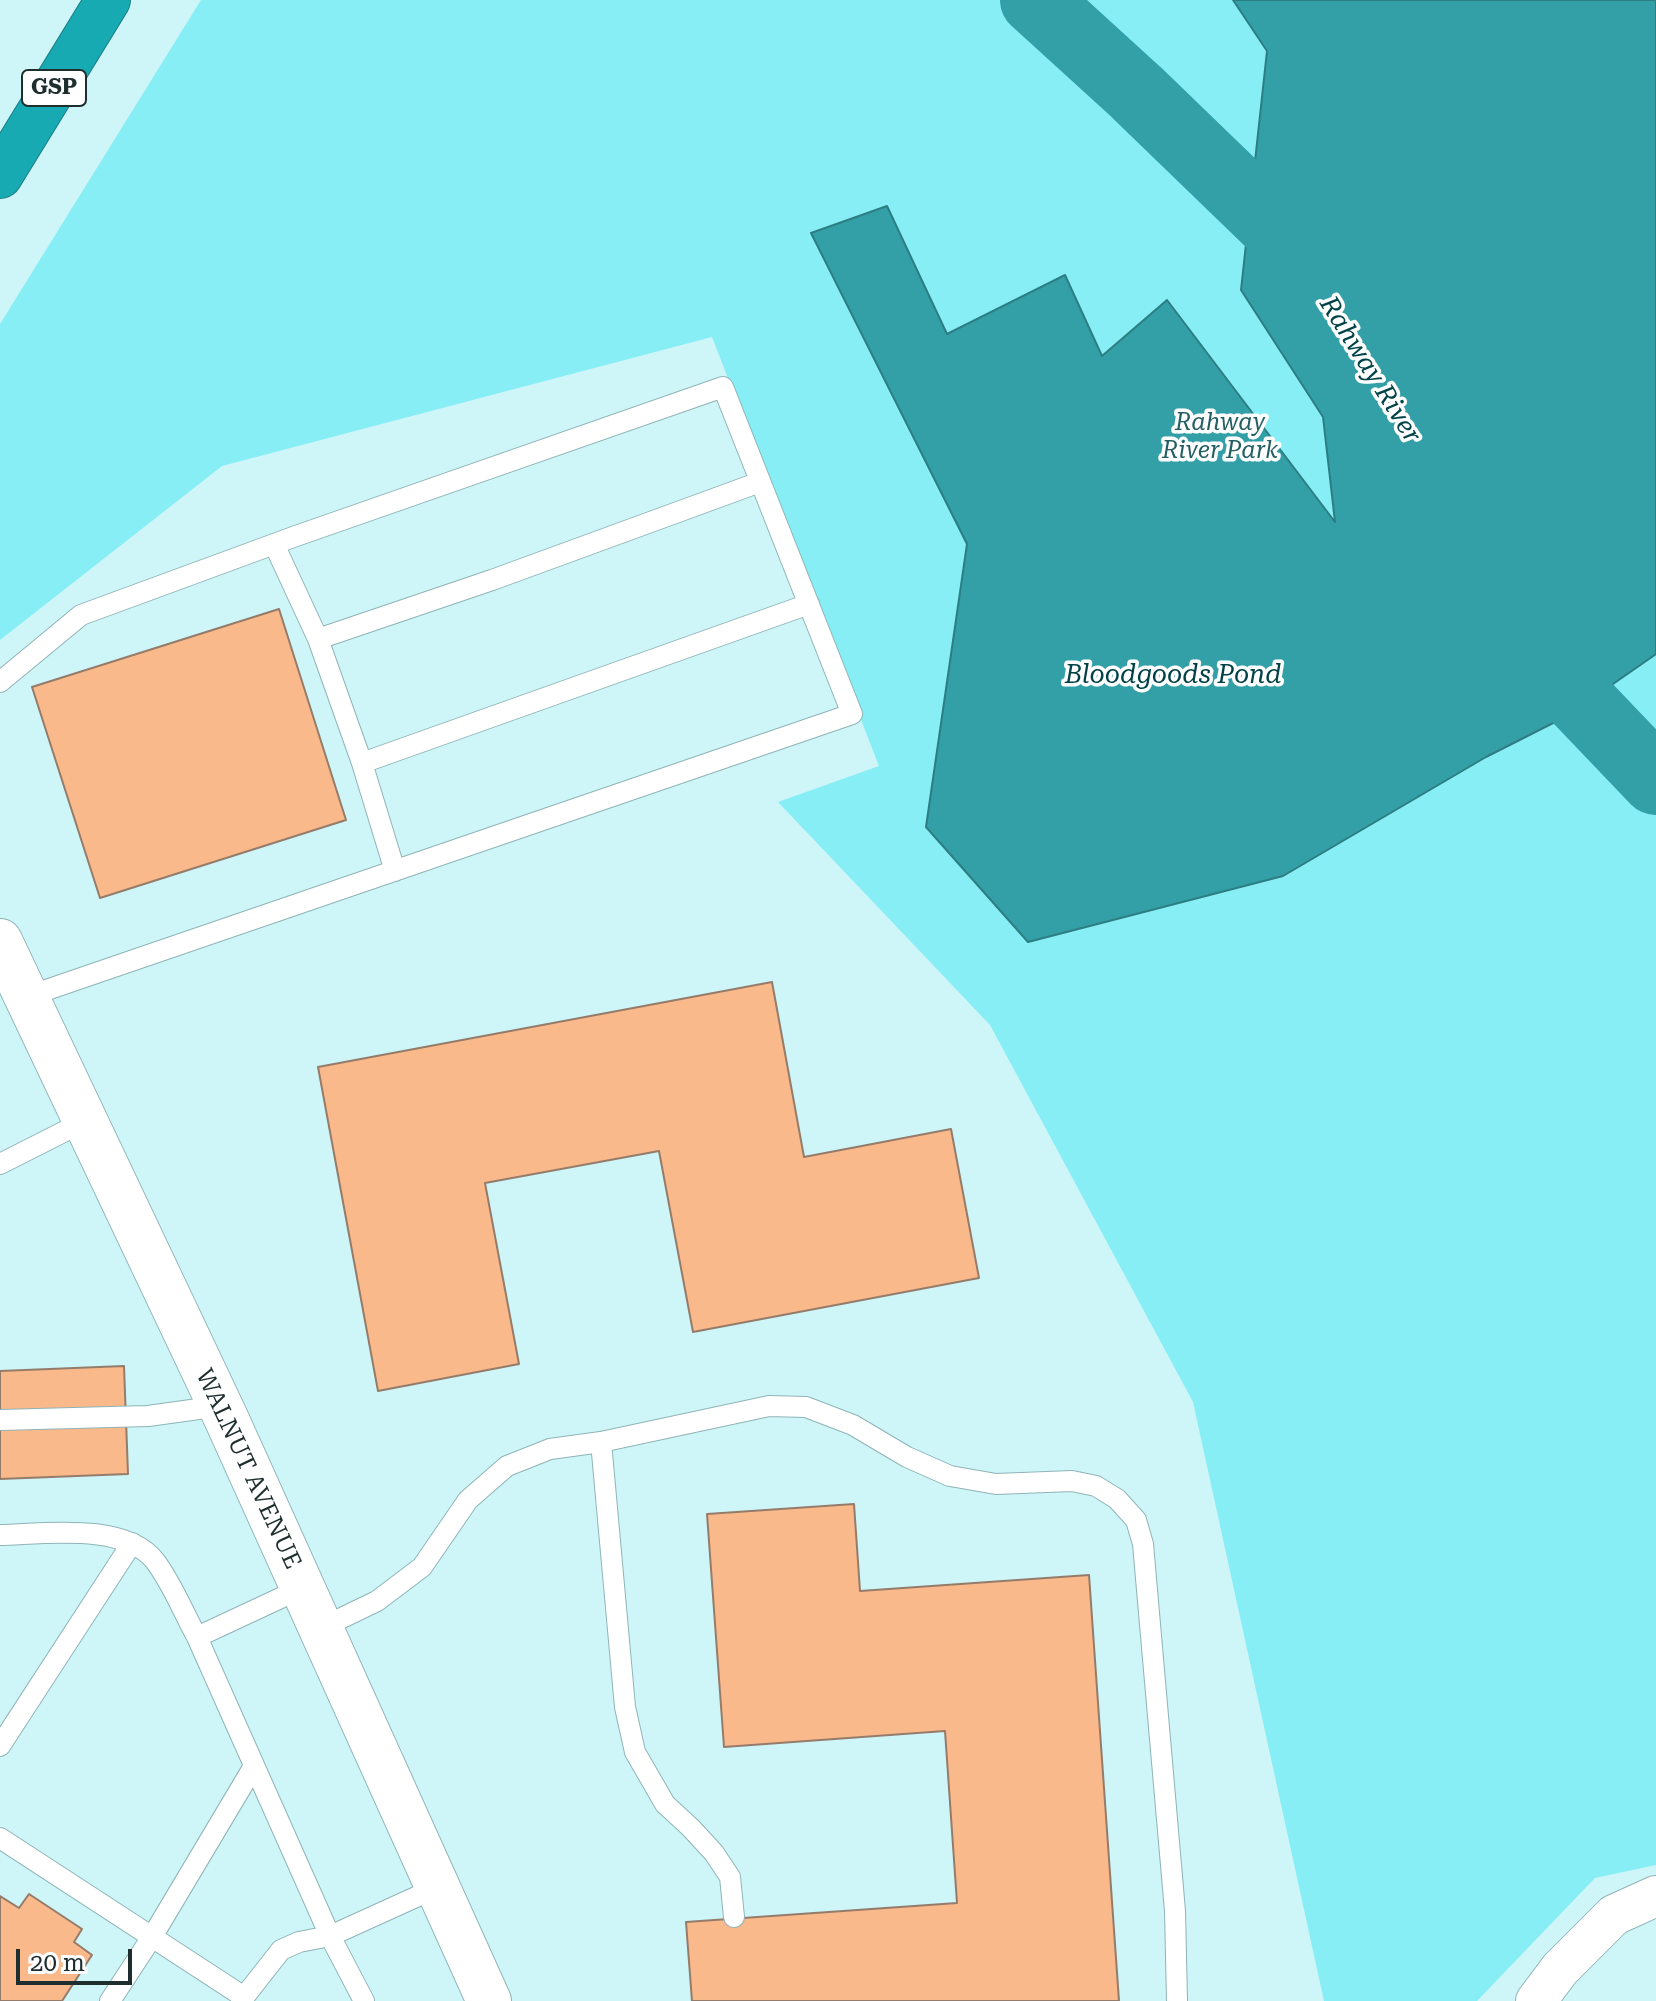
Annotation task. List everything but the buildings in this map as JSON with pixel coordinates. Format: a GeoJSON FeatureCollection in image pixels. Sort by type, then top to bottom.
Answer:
{"type":"FeatureCollection","features":[{"type":"Feature","properties":{"kind":"highway","name":"GSP"},"geometry":{"type":"LineString","coordinates":[[0,176],[108,0]]}},
{"type":"Feature","properties":{"kind":"street","name":"WALNUT AVENUE"},"geometry":{"type":"LineString","coordinates":[[0,941],[220,1406],[489,2001]]}},
{"type":"Feature","properties":{"kind":"street"},"geometry":{"type":"LineString","coordinates":[[438,1887],[451,1937],[459,2001]]}},
{"type":"Feature","properties":{"kind":"street"},"geometry":{"type":"LineString","coordinates":[[1536,2001],[1560,1969],[1614,1915],[1656,1896]]}},
{"type":"Feature","properties":{"kind":"lane"},"geometry":{"type":"LineString","coordinates":[[0,682],[81,615],[723,387],[852,714],[26,997]]}},
{"type":"Feature","properties":{"kind":"lane"},"geometry":{"type":"LineString","coordinates":[[318,639],[492,580],[760,482]]}},
{"type":"Feature","properties":{"kind":"lane"},"geometry":{"type":"LineString","coordinates":[[274,544],[318,639],[362,763],[395,871]]}},
{"type":"Feature","properties":{"kind":"lane"},"geometry":{"type":"LineString","coordinates":[[362,763],[809,604]]}},
{"type":"Feature","properties":{"kind":"lane"},"geometry":{"type":"LineString","coordinates":[[0,1164],[85,1121]]}},
{"type":"Feature","properties":{"kind":"lane"},"geometry":{"type":"LineString","coordinates":[[0,1420],[148,1416],[220,1406]]}},
{"type":"Feature","properties":{"kind":"lane"},"geometry":{"type":"LineString","coordinates":[[319,1629],[377,1601],[422,1567],[468,1500],[507,1466],[550,1449],[601,1442],[769,1406],[806,1407],[853,1425],[907,1457],[950,1476],[996,1484],[1072,1481],[1096,1486],[1117,1499],[1136,1520],[1143,1544],[1175,1911],[1177,2001]]}},
{"type":"Feature","properties":{"kind":"lane"},"geometry":{"type":"LineString","coordinates":[[601,1442],[625,1707],[635,1752],[665,1804],[699,1836],[730,1877],[734,1917]]}},
{"type":"Feature","properties":{"kind":"lane"},"geometry":{"type":"LineString","coordinates":[[0,1535],[86,1533],[108,1536],[132,1543],[154,1560],[197,1637],[330,1936],[364,2001]]}},
{"type":"Feature","properties":{"kind":"lane"},"geometry":{"type":"LineString","coordinates":[[0,1746],[132,1543]]}},
{"type":"Feature","properties":{"kind":"lane"},"geometry":{"type":"LineString","coordinates":[[197,1637],[302,1588]]}},
{"type":"Feature","properties":{"kind":"lane"},"geometry":{"type":"LineString","coordinates":[[110,2001],[254,1766]]}},
{"type":"Feature","properties":{"kind":"lane"},"geometry":{"type":"LineString","coordinates":[[0,1838],[243,1999],[281,1950],[299,1942],[330,1936],[438,1887]]}},
{"type":"Feature","properties":{"kind":"green space","name":"Rahway River Park"},"geometry":{"type":"Polygon","coordinates":[[[201,0],[1656,0],[1656,1865],[1595,1878],[1477,2001],[1324,2001],[1193,1402],[990,1025],[778,802],[879,766],[712,337],[222,466],[0,640],[0,324],[201,0]]]}},
{"type":"Feature","properties":{"kind":"water","name":"Bloodgoods Pond"},"geometry":{"type":"Polygon","coordinates":[[[1233,0],[1656,0],[1656,654],[1567,716],[1486,757],[1283,876],[1028,942],[926,827],[967,544],[811,233],[887,206],[947,334],[1065,275],[1102,356],[1167,300],[1335,522],[1323,417],[1241,290],[1267,51],[1233,0]]]}},
{"type":"Feature","properties":{"kind":"waterway","name":"Rahway River"},"geometry":{"type":"LineString","coordinates":[[1035,0],[1136,92],[1288,239],[1312,278]]}},
{"type":"Feature","properties":{"kind":"waterway","name":"Rahway River"},"geometry":{"type":"LineString","coordinates":[[1529,624],[1571,691],[1656,780]]}}]}
